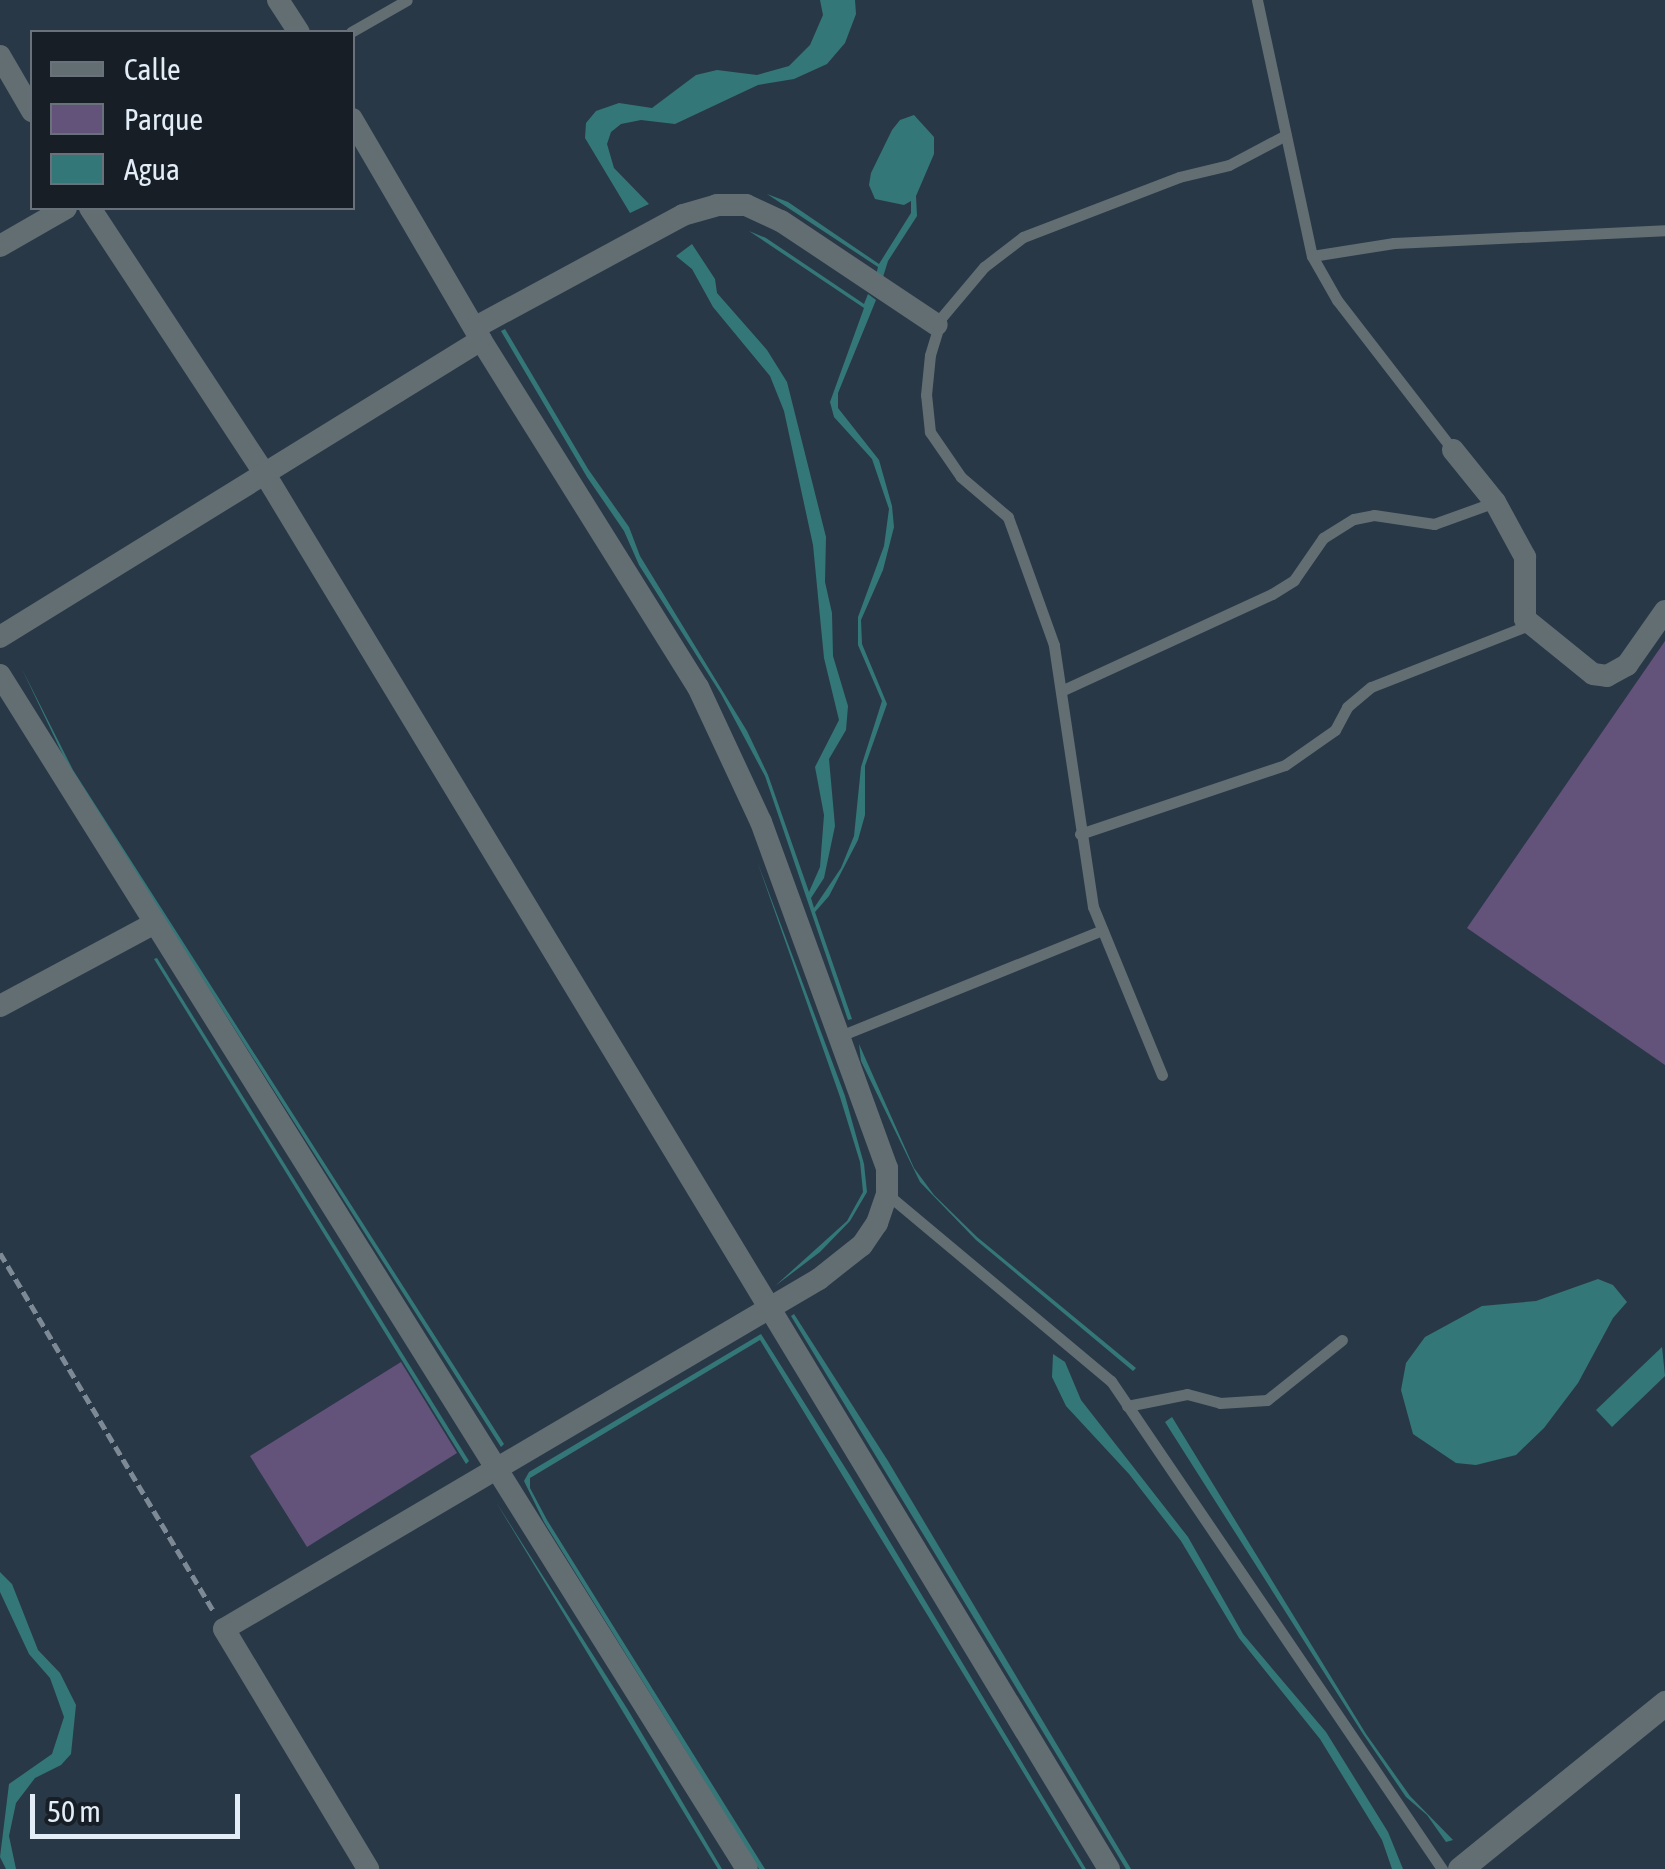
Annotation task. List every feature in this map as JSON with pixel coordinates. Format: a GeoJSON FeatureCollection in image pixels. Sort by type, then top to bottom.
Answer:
{"type":"FeatureCollection","features":[{"type":"Feature","properties":{"kind":"street"},"geometry":{"type":"LineString","coordinates":[[278,0],[297,30]]}},
{"type":"Feature","properties":{"kind":"street"},"geometry":{"type":"LineString","coordinates":[[0,56],[30,108]]}},
{"type":"Feature","properties":{"kind":"street"},"geometry":{"type":"LineString","coordinates":[[355,124],[479,334],[698,687],[761,822],[887,1168],[887,1194],[877,1223],[862,1244],[820,1279],[224,1629],[368,1869]]}},
{"type":"Feature","properties":{"kind":"street"},"geometry":{"type":"LineString","coordinates":[[0,637],[479,334],[683,215],[717,205],[746,205],[781,221],[937,325]]}},
{"type":"Feature","properties":{"kind":"street"},"geometry":{"type":"LineString","coordinates":[[0,246],[63,210]]}},
{"type":"Feature","properties":{"kind":"street"},"geometry":{"type":"LineString","coordinates":[[91,210],[262,472],[1108,1869]]}},
{"type":"Feature","properties":{"kind":"street"},"geometry":{"type":"LineString","coordinates":[[1453,450],[1495,502],[1525,557],[1524,608],[1529,625],[1593,674],[1606,676],[1627,665],[1665,610]]}},
{"type":"Feature","properties":{"kind":"street"},"geometry":{"type":"LineString","coordinates":[[0,675],[746,1869]]}},
{"type":"Feature","properties":{"kind":"street"},"geometry":{"type":"LineString","coordinates":[[0,1006],[155,923]]}},
{"type":"Feature","properties":{"kind":"street"},"geometry":{"type":"LineString","coordinates":[[1460,1869],[1665,1703]]}},
{"type":"Feature","properties":{"kind":"lane"},"geometry":{"type":"LineString","coordinates":[[354,30],[406,0]]}},
{"type":"Feature","properties":{"kind":"lane"},"geometry":{"type":"LineString","coordinates":[[1256,0],[1312,256],[1336,300],[1453,450]]}},
{"type":"Feature","properties":{"kind":"lane"},"geometry":{"type":"LineString","coordinates":[[1162,1075],[1093,907],[1054,645],[1008,517],[961,477],[930,432],[926,394],[937,325],[984,267],[1023,237],[1179,177],[1230,166],[1286,135]]}},
{"type":"Feature","properties":{"kind":"lane"},"geometry":{"type":"LineString","coordinates":[[1312,256],[1394,243],[1665,230]]}},
{"type":"Feature","properties":{"kind":"lane"},"geometry":{"type":"LineString","coordinates":[[1061,691],[1272,594],[1294,580],[1323,538],[1354,519],[1374,516],[1434,524],[1495,502]]}},
{"type":"Feature","properties":{"kind":"lane"},"geometry":{"type":"LineString","coordinates":[[1080,834],[1284,764],[1334,730],[1347,707],[1371,687],[1529,625]]}},
{"type":"Feature","properties":{"kind":"lane"},"geometry":{"type":"LineString","coordinates":[[840,1036],[1102,930]]}},
{"type":"Feature","properties":{"kind":"lane"},"geometry":{"type":"LineString","coordinates":[[887,1194],[1111,1382],[1442,1869]]}},
{"type":"Feature","properties":{"kind":"lane"},"geometry":{"type":"LineString","coordinates":[[1127,1406],[1187,1394],[1220,1403],[1266,1400],[1342,1340]]}},
{"type":"Feature","properties":{"kind":"path"},"geometry":{"type":"LineString","coordinates":[[0,1253],[224,1629]]}},
{"type":"Feature","properties":{"kind":"green space"},"geometry":{"type":"Polygon","coordinates":[[[1665,641],[1665,1065],[1467,928],[1665,641]]]}},
{"type":"Feature","properties":{"kind":"green space"},"geometry":{"type":"Polygon","coordinates":[[[401,1362],[457,1453],[307,1547],[250,1456],[401,1362]]]}},
{"type":"Feature","properties":{"kind":"water"},"geometry":{"type":"Polygon","coordinates":[[[820,0],[855,0],[856,14],[845,43],[827,64],[794,79],[758,85],[675,124],[641,120],[621,124],[611,132],[607,144],[614,168],[649,204],[630,213],[585,138],[586,123],[596,111],[619,103],[652,108],[696,75],[717,70],[757,75],[789,66],[810,45],[823,15],[820,0]]]}},
{"type":"Feature","properties":{"kind":"water"},"geometry":{"type":"Polygon","coordinates":[[[914,115],[934,137],[934,154],[916,196],[917,216],[888,261],[883,277],[876,275],[878,267],[767,194],[788,202],[879,264],[911,213],[911,201],[904,205],[875,199],[869,185],[871,173],[892,130],[900,120],[914,115]]]}},
{"type":"Feature","properties":{"kind":"water"},"geometry":{"type":"Polygon","coordinates":[[[749,231],[766,238],[864,304],[868,294],[876,300],[838,393],[838,408],[879,460],[892,506],[894,527],[883,570],[861,620],[862,644],[887,704],[865,766],[865,815],[858,840],[829,896],[815,912],[852,1019],[848,1020],[765,776],[721,694],[639,565],[624,531],[587,477],[501,331],[505,329],[588,469],[629,527],[640,556],[747,731],[768,775],[809,892],[820,867],[824,815],[815,767],[839,720],[824,658],[813,545],[784,411],[770,376],[713,307],[692,269],[676,256],[692,244],[715,279],[717,293],[767,350],[787,382],[826,537],[825,582],[832,613],[833,656],[848,706],[846,730],[829,759],[835,826],[824,878],[811,898],[814,908],[841,868],[854,836],[861,767],[882,701],[858,645],[858,617],[884,546],[889,509],[872,459],[834,417],[830,402],[864,308],[749,231]]]}},
{"type":"Feature","properties":{"kind":"water"},"geometry":{"type":"Polygon","coordinates":[[[22,669],[73,770],[504,1444],[501,1447],[71,772],[22,669]]]}},
{"type":"Feature","properties":{"kind":"water"},"geometry":{"type":"Polygon","coordinates":[[[757,861],[845,1096],[864,1164],[867,1192],[850,1221],[820,1252],[775,1286],[847,1221],[863,1192],[860,1162],[840,1097],[757,861]]]}},
{"type":"Feature","properties":{"kind":"water"},"geometry":{"type":"Polygon","coordinates":[[[157,958],[469,1461],[466,1464],[154,959],[157,958]]]}},
{"type":"Feature","properties":{"kind":"water"},"geometry":{"type":"Polygon","coordinates":[[[859,1044],[914,1168],[934,1195],[977,1237],[1136,1368],[1133,1371],[976,1240],[920,1182],[861,1061],[859,1044]]]}},
{"type":"Feature","properties":{"kind":"water"},"geometry":{"type":"Polygon","coordinates":[[[1598,1279],[1613,1285],[1627,1302],[1613,1318],[1578,1383],[1544,1428],[1516,1455],[1476,1465],[1456,1463],[1413,1434],[1401,1390],[1406,1363],[1425,1337],[1482,1306],[1536,1301],[1598,1279]]]}},
{"type":"Feature","properties":{"kind":"water"},"geometry":{"type":"Polygon","coordinates":[[[794,1314],[888,1461],[1131,1869],[1126,1869],[791,1316],[794,1314]]]}},
{"type":"Feature","properties":{"kind":"water"},"geometry":{"type":"Polygon","coordinates":[[[761,1334],[1086,1869],[1082,1869],[760,1340],[530,1478],[530,1488],[765,1869],[759,1869],[544,1522],[524,1481],[529,1472],[761,1334]]]}},
{"type":"Feature","properties":{"kind":"water"},"geometry":{"type":"Polygon","coordinates":[[[1662,1347],[1665,1376],[1612,1427],[1596,1410],[1662,1347]]]}},
{"type":"Feature","properties":{"kind":"water"},"geometry":{"type":"Polygon","coordinates":[[[1053,1354],[1065,1362],[1081,1400],[1188,1537],[1243,1634],[1326,1732],[1388,1832],[1403,1869],[1392,1869],[1382,1840],[1320,1739],[1239,1638],[1181,1541],[1129,1474],[1066,1406],[1052,1377],[1053,1354]]]}},
{"type":"Feature","properties":{"kind":"water"},"geometry":{"type":"Polygon","coordinates":[[[1172,1417],[1366,1734],[1410,1796],[1453,1840],[1446,1842],[1427,1815],[1406,1797],[1363,1734],[1165,1422],[1172,1417]]]}},
{"type":"Feature","properties":{"kind":"water"},"geometry":{"type":"Polygon","coordinates":[[[496,1502],[628,1710],[722,1869],[718,1869],[496,1502]]]}},
{"type":"Feature","properties":{"kind":"water"},"geometry":{"type":"Polygon","coordinates":[[[0,1572],[12,1584],[38,1650],[60,1673],[76,1705],[71,1754],[61,1765],[35,1778],[16,1803],[9,1836],[16,1869],[6,1869],[0,1857],[9,1784],[52,1754],[64,1717],[50,1678],[29,1654],[0,1592],[0,1572]]]}}]}
